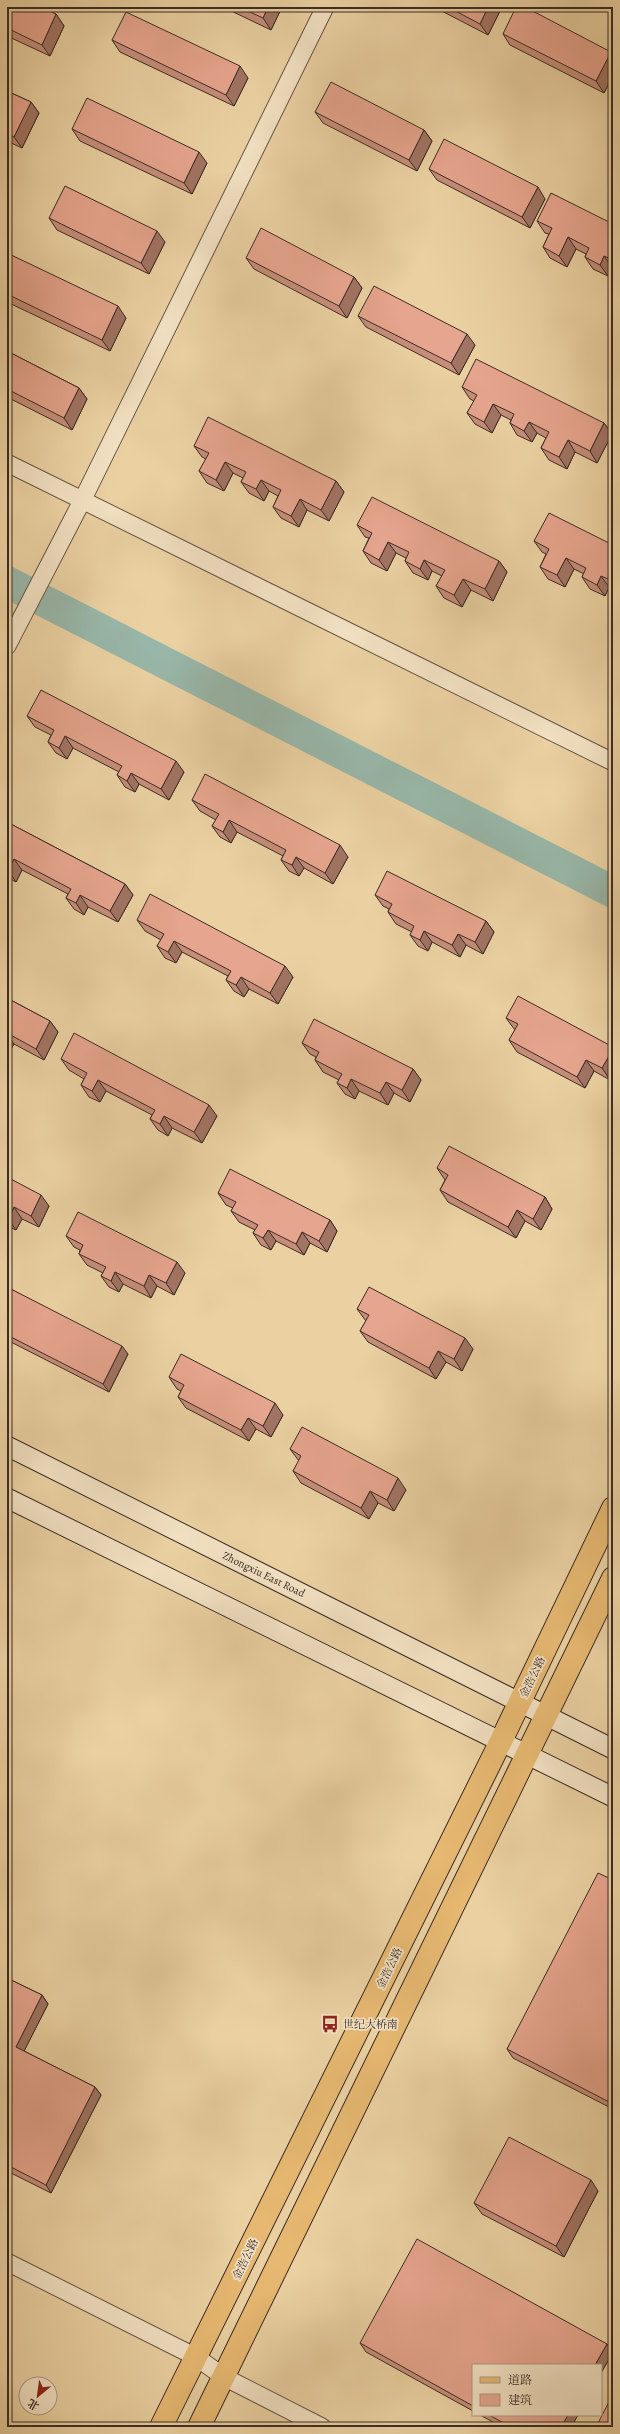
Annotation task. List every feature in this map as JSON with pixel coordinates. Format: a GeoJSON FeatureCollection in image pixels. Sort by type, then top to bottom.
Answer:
{"type":"FeatureCollection","features":[{"type":"Feature","properties":{"kind":"main road","name":"Zhongxiu East Road"},"geometry":{"type":"LineString","coordinates":[[7,1446],[546,1714]]}},
{"type":"Feature","properties":{"kind":"main road"},"geometry":{"type":"LineString","coordinates":[[7,1498],[613,1797]]}},
{"type":"Feature","properties":{"kind":"main road","name":"金浩公路"},"geometry":{"type":"LineString","coordinates":[[162,2427],[501,1741],[613,1508]]}},
{"type":"Feature","properties":{"kind":"main road"},"geometry":{"type":"LineString","coordinates":[[199,2427],[613,1578]]}},
{"type":"Feature","properties":{"kind":"main road"},"geometry":{"type":"LineString","coordinates":[[546,1714],[613,1748]]}},
{"type":"Feature","properties":{"kind":"street"},"geometry":{"type":"LineString","coordinates":[[7,646],[83,499],[325,7]]}},
{"type":"Feature","properties":{"kind":"street"},"geometry":{"type":"LineString","coordinates":[[7,463],[83,499],[613,762]]}},
{"type":"Feature","properties":{"kind":"street"},"geometry":{"type":"LineString","coordinates":[[7,2262],[196,2357],[224,2377],[322,2427]]}},
{"type":"Feature","properties":{"kind":"building"},"geometry":{"type":"Polygon","coordinates":[[[7,7],[41,7],[56,14],[42,45],[7,28],[7,7]]]}},
{"type":"Feature","properties":{"kind":"building"},"geometry":{"type":"Polygon","coordinates":[[[239,7],[268,7],[263,18],[239,7]]]}},
{"type":"Feature","properties":{"kind":"building"},"geometry":{"type":"Polygon","coordinates":[[[448,7],[488,7],[480,24],[448,7]]]}},
{"type":"Feature","properties":{"kind":"building"},"geometry":{"type":"Polygon","coordinates":[[[516,7],[525,7],[611,52],[596,81],[503,34],[516,7]]]}},
{"type":"Feature","properties":{"kind":"building"},"geometry":{"type":"Polygon","coordinates":[[[126,12],[240,66],[226,95],[112,40],[126,12]]]}},
{"type":"Feature","properties":{"kind":"building"},"geometry":{"type":"Polygon","coordinates":[[[331,82],[424,130],[409,160],[315,112],[331,82]]]}},
{"type":"Feature","properties":{"kind":"building"},"geometry":{"type":"Polygon","coordinates":[[[7,91],[31,102],[14,137],[7,133],[7,91]]]}},
{"type":"Feature","properties":{"kind":"building"},"geometry":{"type":"Polygon","coordinates":[[[87,98],[199,152],[184,183],[72,129],[87,98]]]}},
{"type":"Feature","properties":{"kind":"building"},"geometry":{"type":"Polygon","coordinates":[[[444,139],[538,187],[522,217],[429,169],[444,139]]]}},
{"type":"Feature","properties":{"kind":"building"},"geometry":{"type":"Polygon","coordinates":[[[65,186],[157,231],[141,263],[49,218],[65,186]]]}},
{"type":"Feature","properties":{"kind":"building"},"geometry":{"type":"Polygon","coordinates":[[[551,193],[613,224],[613,260],[604,256],[600,265],[585,257],[589,248],[568,237],[559,256],[543,247],[552,228],[537,221],[551,193]]]}},
{"type":"Feature","properties":{"kind":"building"},"geometry":{"type":"Polygon","coordinates":[[[261,228],[354,277],[339,306],[246,258],[261,228]]]}},
{"type":"Feature","properties":{"kind":"building"},"geometry":{"type":"Polygon","coordinates":[[[7,253],[118,306],[102,340],[7,294],[7,253]]]}},
{"type":"Feature","properties":{"kind":"building"},"geometry":{"type":"Polygon","coordinates":[[[374,286],[467,334],[451,363],[358,316],[374,286]]]}},
{"type":"Feature","properties":{"kind":"building"},"geometry":{"type":"Polygon","coordinates":[[[7,351],[79,388],[64,418],[7,389],[7,351]]]}},
{"type":"Feature","properties":{"kind":"building"},"geometry":{"type":"Polygon","coordinates":[[[476,359],[604,423],[590,451],[568,440],[559,457],[541,448],[549,432],[529,422],[524,431],[510,423],[514,414],[493,404],[484,422],[467,413],[477,395],[462,387],[476,359]]]}},
{"type":"Feature","properties":{"kind":"building"},"geometry":{"type":"Polygon","coordinates":[[[208,417],[336,481],[321,510],[300,499],[291,516],[273,507],[281,490],[261,480],[256,489],[241,482],[246,472],[225,462],[216,480],[199,471],[209,453],[194,446],[208,417]]]}},
{"type":"Feature","properties":{"kind":"building"},"geometry":{"type":"Polygon","coordinates":[[[372,497],[499,561],[485,589],[463,579],[454,595],[436,586],[445,570],[424,560],[420,569],[405,561],[409,552],[388,542],[379,560],[363,551],[372,533],[357,525],[372,497]]]}},
{"type":"Feature","properties":{"kind":"building"},"geometry":{"type":"Polygon","coordinates":[[[549,513],[613,545],[613,581],[601,576],[597,585],[582,577],[586,568],[566,558],[557,575],[540,567],[549,549],[534,541],[549,513]]]}},
{"type":"Feature","properties":{"kind":"building"},"geometry":{"type":"Polygon","coordinates":[[[41,690],[176,761],[161,789],[131,773],[127,781],[117,775],[122,766],[65,736],[59,748],[48,742],[54,730],[27,716],[41,690]]]}},
{"type":"Feature","properties":{"kind":"building"},"geometry":{"type":"Polygon","coordinates":[[[205,774],[340,845],[325,873],[296,857],[292,865],[281,860],[286,850],[229,820],[223,832],[212,826],[219,814],[192,800],[205,774]]]}},
{"type":"Feature","properties":{"kind":"building"},"geometry":{"type":"Polygon","coordinates":[[[7,822],[125,884],[110,911],[80,895],[76,903],[66,898],[71,889],[14,859],[7,870],[7,822]]]}},
{"type":"Feature","properties":{"kind":"building"},"geometry":{"type":"Polygon","coordinates":[[[387,871],[486,921],[475,942],[458,934],[452,945],[424,931],[420,940],[410,935],[414,926],[388,912],[392,904],[375,895],[387,871]]]}},
{"type":"Feature","properties":{"kind":"building"},"geometry":{"type":"Polygon","coordinates":[[[150,894],[285,966],[270,993],[241,977],[236,985],[226,980],[231,971],[174,941],[168,952],[157,946],[164,934],[137,920],[150,894]]]}},
{"type":"Feature","properties":{"kind":"building"},"geometry":{"type":"Polygon","coordinates":[[[518,996],[613,1047],[602,1068],[586,1060],[577,1077],[509,1040],[518,1024],[506,1018],[518,996]]]}},
{"type":"Feature","properties":{"kind":"building"},"geometry":{"type":"Polygon","coordinates":[[[7,998],[50,1021],[36,1049],[7,1033],[7,998]]]}},
{"type":"Feature","properties":{"kind":"building"},"geometry":{"type":"Polygon","coordinates":[[[314,1019],[413,1069],[402,1090],[386,1082],[380,1093],[351,1079],[347,1088],[337,1083],[342,1074],[315,1060],[319,1052],[302,1043],[314,1019]]]}},
{"type":"Feature","properties":{"kind":"building"},"geometry":{"type":"Polygon","coordinates":[[[74,1033],[209,1105],[194,1132],[164,1116],[160,1124],[150,1119],[155,1110],[98,1080],[92,1091],[81,1085],[87,1073],[61,1059],[74,1033]]]}},
{"type":"Feature","properties":{"kind":"building"},"geometry":{"type":"Polygon","coordinates":[[[449,1146],[545,1197],[533,1219],[517,1210],[508,1227],[440,1190],[448,1175],[437,1168],[449,1146]]]}},
{"type":"Feature","properties":{"kind":"building"},"geometry":{"type":"Polygon","coordinates":[[[230,1169],[330,1220],[319,1241],[302,1232],[296,1244],[268,1230],[263,1238],[253,1233],[258,1225],[231,1211],[236,1202],[218,1193],[230,1169]]]}},
{"type":"Feature","properties":{"kind":"building"},"geometry":{"type":"Polygon","coordinates":[[[7,1177],[41,1195],[31,1216],[14,1207],[7,1219],[7,1177]]]}},
{"type":"Feature","properties":{"kind":"building"},"geometry":{"type":"Polygon","coordinates":[[[78,1212],[177,1262],[166,1283],[149,1275],[144,1286],[115,1272],[111,1281],[101,1276],[106,1267],[79,1254],[83,1245],[66,1236],[78,1212]]]}},
{"type":"Feature","properties":{"kind":"building"},"geometry":{"type":"Polygon","coordinates":[[[7,1287],[122,1346],[103,1384],[7,1335],[7,1287]]]}},
{"type":"Feature","properties":{"kind":"building"},"geometry":{"type":"Polygon","coordinates":[[[369,1287],[465,1338],[454,1359],[438,1351],[429,1368],[360,1331],[369,1315],[357,1309],[369,1287]]]}},
{"type":"Feature","properties":{"kind":"building"},"geometry":{"type":"Polygon","coordinates":[[[181,1354],[275,1403],[263,1426],[248,1418],[241,1430],[178,1397],[184,1385],[169,1377],[181,1354]]]}},
{"type":"Feature","properties":{"kind":"building"},"geometry":{"type":"Polygon","coordinates":[[[302,1427],[398,1478],[387,1500],[370,1491],[361,1508],[293,1471],[301,1456],[290,1449],[302,1427]]]}},
{"type":"Feature","properties":{"kind":"building"},"geometry":{"type":"Polygon","coordinates":[[[598,1873],[613,1880],[613,2104],[507,2049],[598,1873]]]}},
{"type":"Feature","properties":{"kind":"building"},"geometry":{"type":"Polygon","coordinates":[[[7,1978],[42,1995],[16,2047],[95,2087],[46,2185],[7,2165],[7,1978]]]}},
{"type":"Feature","properties":{"kind":"building"},"geometry":{"type":"Polygon","coordinates":[[[509,2137],[591,2180],[556,2246],[474,2203],[509,2137]]]}},
{"type":"Feature","properties":{"kind":"building"},"geometry":{"type":"Polygon","coordinates":[[[417,2239],[607,2344],[596,2364],[472,2364],[472,2405],[360,2343],[417,2239]]]}},
{"type":"Feature","properties":{"kind":"building"},"geometry":{"type":"Polygon","coordinates":[[[613,2394],[613,2427],[596,2427],[613,2394]]]}},
{"type":"Feature","properties":{"kind":"building"},"geometry":{"type":"Polygon","coordinates":[[[491,2416],[567,2416],[561,2427],[511,2427],[491,2416]]]}},
{"type":"Feature","properties":{"kind":"waterway"},"geometry":{"type":"LineString","coordinates":[[7,582],[613,892]]}},
{"type":"Feature","properties":{"kind":"place","name":"世纪大桥南"},"geometry":{"type":"Point","coordinates":[330,2024]}}]}
